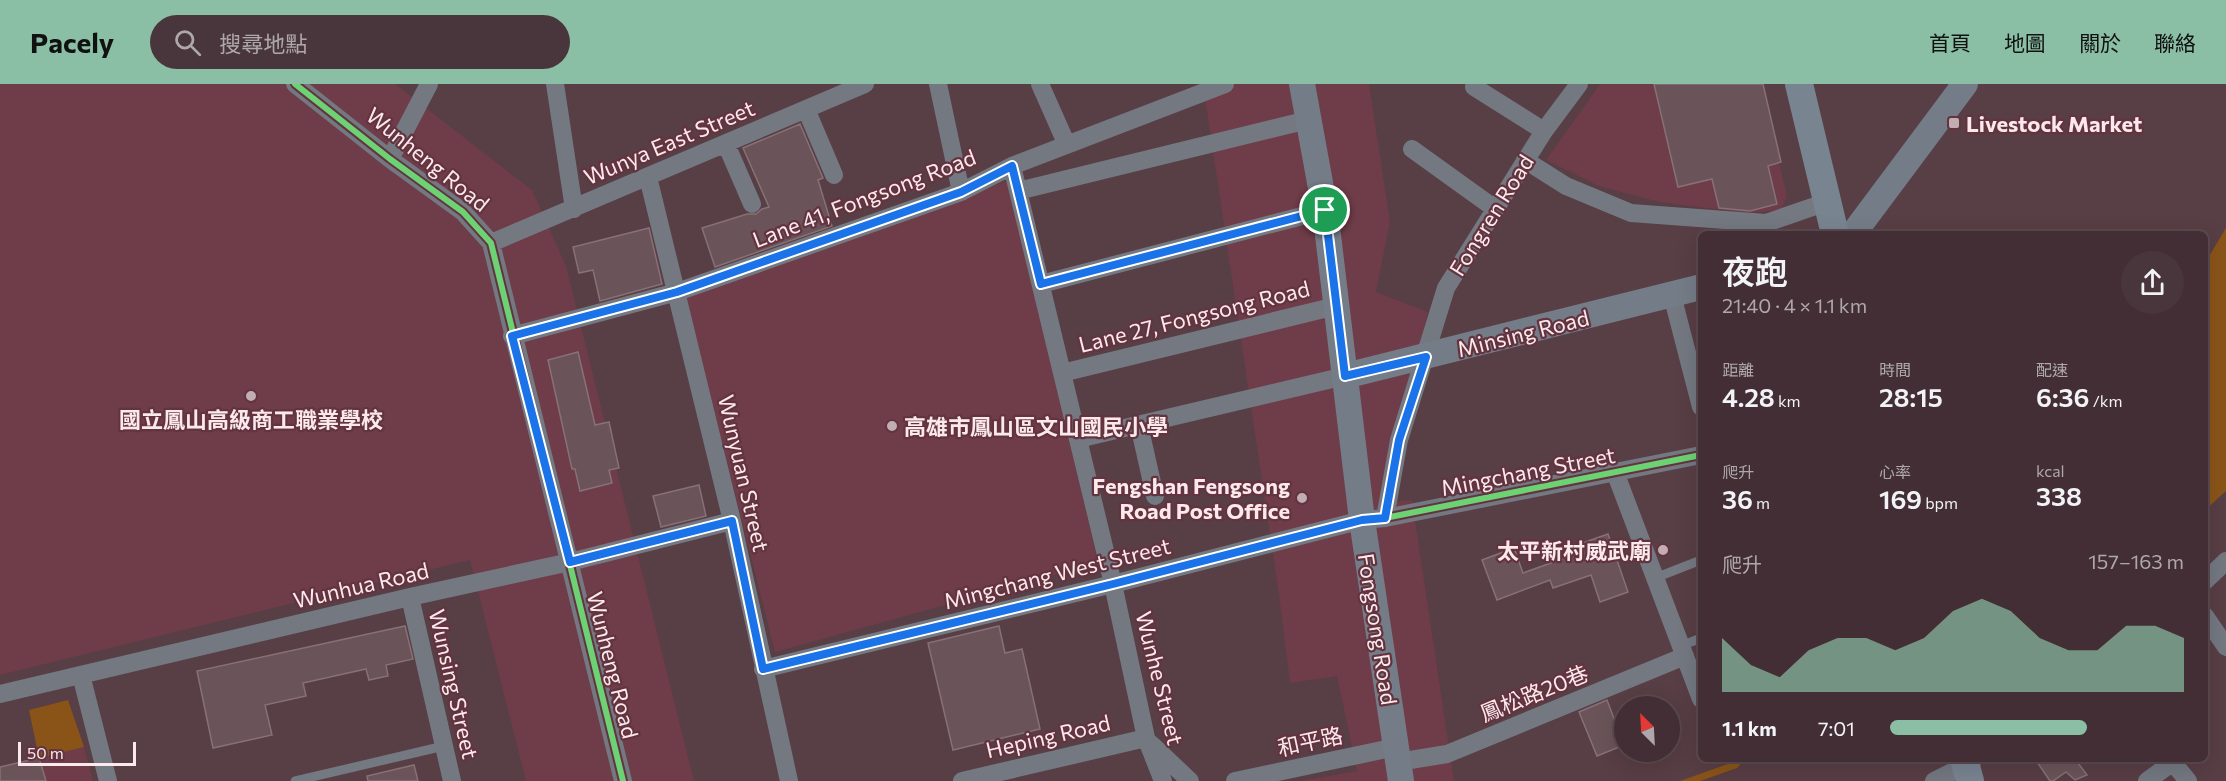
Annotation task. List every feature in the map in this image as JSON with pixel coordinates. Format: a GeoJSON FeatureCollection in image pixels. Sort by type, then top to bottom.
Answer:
{"type":"FeatureCollection","features":[{"type":"Feature","properties":{"kind":"main road"},"geometry":{"type":"LineString","coordinates":[[1799,84],[1834,231]]}},
{"type":"Feature","properties":{"kind":"street"},"geometry":{"type":"LineString","coordinates":[[390,159],[429,84]]}},
{"type":"Feature","properties":{"kind":"street"},"geometry":{"type":"LineString","coordinates":[[555,84],[574,209]]}},
{"type":"Feature","properties":{"kind":"street","name":"Wunya East Street"},"geometry":{"type":"LineString","coordinates":[[491,243],[865,84]]}},
{"type":"Feature","properties":{"kind":"street"},"geometry":{"type":"LineString","coordinates":[[938,84],[961,192]]}},
{"type":"Feature","properties":{"kind":"street"},"geometry":{"type":"LineString","coordinates":[[1040,84],[1066,145]]}},
{"type":"Feature","properties":{"kind":"street","name":"Lane 41, Fongsong Road"},"geometry":{"type":"LineString","coordinates":[[512,336],[677,292],[961,192],[1012,166],[1225,84]]}},
{"type":"Feature","properties":{"kind":"street","name":"Fongsong Road"},"geometry":{"type":"LineString","coordinates":[[1302,84],[1325,210],[1345,376],[1373,519],[1398,763]]}},
{"type":"Feature","properties":{"kind":"street","name":"Fongren Road"},"geometry":{"type":"LineString","coordinates":[[1373,519],[1446,288],[1525,160],[1579,84]]}},
{"type":"Feature","properties":{"kind":"street"},"geometry":{"type":"LineString","coordinates":[[1855,231],[1965,84]]}},
{"type":"Feature","properties":{"kind":"street","name":"Wunheng Road"},"geometry":{"type":"LineString","coordinates":[[302,86],[390,159],[463,212],[491,243],[623,781]]}},
{"type":"Feature","properties":{"kind":"street"},"geometry":{"type":"LineString","coordinates":[[1474,87],[1544,132]]}},
{"type":"Feature","properties":{"kind":"street"},"geometry":{"type":"LineString","coordinates":[[806,110],[834,175]]}},
{"type":"Feature","properties":{"kind":"street"},"geometry":{"type":"LineString","coordinates":[[1018,191],[1308,120]]}},
{"type":"Feature","properties":{"kind":"street"},"geometry":{"type":"LineString","coordinates":[[726,144],[752,204]]}},
{"type":"Feature","properties":{"kind":"street"},"geometry":{"type":"LineString","coordinates":[[1412,149],[1494,208]]}},
{"type":"Feature","properties":{"kind":"street"},"geometry":{"type":"LineString","coordinates":[[1525,160],[1566,186],[1631,213],[1766,223],[1827,202]]}},
{"type":"Feature","properties":{"kind":"street","name":"Wunhe Street"},"geometry":{"type":"LineString","coordinates":[[1012,166],[1113,584],[1146,738],[1163,781]]}},
{"type":"Feature","properties":{"kind":"street","name":"Wunyuan Street"},"geometry":{"type":"LineString","coordinates":[[648,177],[732,521],[789,781]]}},
{"type":"Feature","properties":{"kind":"street"},"geometry":{"type":"LineString","coordinates":[[1041,284],[1325,210]]}},
{"type":"Feature","properties":{"kind":"street","name":"Minsing Road"},"geometry":{"type":"LineString","coordinates":[[1345,376],[1698,288]]}},
{"type":"Feature","properties":{"kind":"street"},"geometry":{"type":"LineString","coordinates":[[1672,295],[1698,395]]}},
{"type":"Feature","properties":{"kind":"street","name":"Lane 27, Fongsong Road"},"geometry":{"type":"LineString","coordinates":[[1062,373],[1336,306]]}},
{"type":"Feature","properties":{"kind":"street"},"geometry":{"type":"LineString","coordinates":[[1078,439],[1345,376]]}},
{"type":"Feature","properties":{"kind":"street"},"geometry":{"type":"LineString","coordinates":[[1139,424],[1155,496]]}},
{"type":"Feature","properties":{"kind":"street","name":"Mingchang Street"},"geometry":{"type":"LineString","coordinates":[[1373,519],[1698,456]]}},
{"type":"Feature","properties":{"kind":"street"},"geometry":{"type":"LineString","coordinates":[[1615,472],[1683,651],[1696,672]]}},
{"type":"Feature","properties":{"kind":"street","name":"Mingchang West Street"},"geometry":{"type":"LineString","coordinates":[[763,669],[1373,519]]}},
{"type":"Feature","properties":{"kind":"street","name":"Wunhua Road"},"geometry":{"type":"LineString","coordinates":[[0,694],[410,597],[570,562],[732,521]]}},
{"type":"Feature","properties":{"kind":"street"},"geometry":{"type":"LineString","coordinates":[[2208,578],[2226,561]]}},
{"type":"Feature","properties":{"kind":"street","name":"Wunsing Street"},"geometry":{"type":"LineString","coordinates":[[410,597],[452,781]]}},
{"type":"Feature","properties":{"kind":"street"},"geometry":{"type":"LineString","coordinates":[[2208,620],[2226,646]]}},
{"type":"Feature","properties":{"kind":"street","name":"鳳松路20巷"},"geometry":{"type":"LineString","coordinates":[[1398,763],[1447,754],[1683,651]]}},
{"type":"Feature","properties":{"kind":"street"},"geometry":{"type":"LineString","coordinates":[[81,675],[108,781]]}},
{"type":"Feature","properties":{"kind":"street"},"geometry":{"type":"LineString","coordinates":[[1146,738],[1190,781]]}},
{"type":"Feature","properties":{"kind":"street","name":"Heping Road"},"geometry":{"type":"LineString","coordinates":[[962,781],[1146,738]]}},
{"type":"Feature","properties":{"kind":"street"},"geometry":{"type":"LineString","coordinates":[[2147,781],[2169,762]]}},
{"type":"Feature","properties":{"kind":"street"},"geometry":{"type":"LineString","coordinates":[[2173,762],[2188,781]]}},
{"type":"Feature","properties":{"kind":"street","name":"和平路"},"geometry":{"type":"LineString","coordinates":[[1235,781],[1398,763]]}},
{"type":"Feature","properties":{"kind":"street"},"geometry":{"type":"LineString","coordinates":[[1934,781],[1969,766]]}},
{"type":"Feature","properties":{"kind":"lane"},"geometry":{"type":"LineString","coordinates":[[1655,578],[1698,561]]}},
{"type":"Feature","properties":{"kind":"lane"},"geometry":{"type":"LineString","coordinates":[[1683,651],[1698,640]]}},
{"type":"Feature","properties":{"kind":"lane"},"geometry":{"type":"LineString","coordinates":[[295,781],[444,746]]}},
{"type":"Feature","properties":{"kind":"shaded area","name":"國立鳳山高級商工職業學校"},"geometry":{"type":"Polygon","coordinates":[[[0,84],[395,84],[532,190],[566,266],[694,781],[526,781],[470,560],[0,675],[0,84]]]}},
{"type":"Feature","properties":{"kind":"shaded area"},"geometry":{"type":"Polygon","coordinates":[[[1203,84],[1369,84],[1390,222],[1376,292],[1428,312],[1380,503],[1412,500],[1454,781],[1301,781],[1357,771],[1337,676],[1290,683],[1203,84]]]}},
{"type":"Feature","properties":{"kind":"shaded area"},"geometry":{"type":"Polygon","coordinates":[[[1600,84],[1760,84],[1787,196],[1781,210],[1748,213],[1659,202],[1599,186],[1546,160],[1600,84]]]}},
{"type":"Feature","properties":{"kind":"shaded area","name":"高雄市鳳山區文山國民小學"},"geometry":{"type":"Polygon","coordinates":[[[1008,180],[1098,563],[775,652],[684,290],[954,203],[1008,180]]]}},
{"type":"Feature","properties":{"kind":"shaded area"},"geometry":{"type":"Polygon","coordinates":[[[2226,228],[2226,491],[2208,507],[2208,258],[2226,228]]]}},
{"type":"Feature","properties":{"kind":"shaded area"},"geometry":{"type":"Polygon","coordinates":[[[68,700],[84,747],[39,758],[29,710],[68,700]]]}},
{"type":"Feature","properties":{"kind":"shaded area"},"geometry":{"type":"Polygon","coordinates":[[[84,747],[93,781],[0,781],[0,767],[84,747]]]}},
{"type":"Feature","properties":{"kind":"shaded area"},"geometry":{"type":"Polygon","coordinates":[[[1733,762],[1739,762],[1737,768],[1700,781],[1680,781],[1733,762]]]}},
{"type":"Feature","properties":{"kind":"building"},"geometry":{"type":"Polygon","coordinates":[[[1654,84],[1763,84],[1781,162],[1768,166],[1777,204],[1750,211],[1719,208],[1712,179],[1678,187],[1654,84]]]}},
{"type":"Feature","properties":{"kind":"building"},"geometry":{"type":"Polygon","coordinates":[[[800,124],[823,178],[818,180],[832,226],[715,267],[702,228],[747,214],[756,214],[769,207],[743,148],[800,124]]]}},
{"type":"Feature","properties":{"kind":"building"},"geometry":{"type":"Polygon","coordinates":[[[649,228],[662,284],[600,301],[593,270],[579,273],[573,247],[649,228]]]}},
{"type":"Feature","properties":{"kind":"building"},"geometry":{"type":"Polygon","coordinates":[[[578,352],[595,425],[609,422],[619,468],[609,470],[612,483],[580,491],[575,469],[572,469],[548,360],[578,352]]]}},
{"type":"Feature","properties":{"kind":"building"},"geometry":{"type":"Polygon","coordinates":[[[699,485],[706,516],[661,527],[653,496],[699,485]]]}},
{"type":"Feature","properties":{"kind":"building"},"geometry":{"type":"Polygon","coordinates":[[[1608,534],[1628,592],[1600,602],[1591,575],[1553,588],[1550,580],[1497,600],[1482,560],[1514,548],[1523,573],[1576,554],[1574,546],[1608,534]]]}},
{"type":"Feature","properties":{"kind":"building"},"geometry":{"type":"Polygon","coordinates":[[[405,626],[413,659],[386,665],[388,676],[369,680],[366,669],[303,683],[306,696],[265,705],[272,735],[213,748],[197,671],[405,626]]]}},
{"type":"Feature","properties":{"kind":"building"},"geometry":{"type":"Polygon","coordinates":[[[999,626],[1005,653],[1022,649],[1040,729],[953,750],[928,643],[999,626]]]}},
{"type":"Feature","properties":{"kind":"building"},"geometry":{"type":"Polygon","coordinates":[[[1607,700],[1614,719],[1614,749],[1597,756],[1579,712],[1607,700]]]}},
{"type":"Feature","properties":{"kind":"building"},"geometry":{"type":"Polygon","coordinates":[[[39,758],[46,781],[0,781],[0,767],[39,758]]]}},
{"type":"Feature","properties":{"kind":"building"},"geometry":{"type":"Polygon","coordinates":[[[2037,762],[2080,762],[2087,775],[2075,780],[2066,772],[2050,781],[2037,762]]]}},
{"type":"Feature","properties":{"kind":"building"},"geometry":{"type":"Polygon","coordinates":[[[414,765],[418,781],[368,781],[367,776],[414,765]]]}},
{"type":"Feature","properties":{"kind":"cycle path"},"geometry":{"type":"LineString","coordinates":[[295,84],[390,159],[463,212],[491,243],[623,781]]}},
{"type":"Feature","properties":{"kind":"cycle path"},"geometry":{"type":"LineString","coordinates":[[763,669],[1113,584],[1362,520],[1385,518],[1698,456]]}},
{"type":"Feature","properties":{"kind":"place","name":"Livestock Market"},"geometry":{"type":"Point","coordinates":[1954,123]}},
{"type":"Feature","properties":{"kind":"place","name":"國立鳳山高級商工職業學校"},"geometry":{"type":"Point","coordinates":[251,396]}},
{"type":"Feature","properties":{"kind":"place","name":"高雄市鳳山區文山國民小學"},"geometry":{"type":"Point","coordinates":[892,426]}},
{"type":"Feature","properties":{"kind":"place","name":"Fengshan Fengsong Road Post Office"},"geometry":{"type":"Point","coordinates":[1302,498]}},
{"type":"Feature","properties":{"kind":"place","name":"太平新村威武廟"},"geometry":{"type":"Point","coordinates":[1663,550]}},
{"type":"Feature","properties":{"kind":"route"},"geometry":{"type":"LineString","coordinates":[[1012,166],[1041,284],[1325,210],[1345,376],[1426,357],[1399,440],[1385,518],[1362,520],[1113,584],[763,669],[732,521],[570,562],[512,336],[677,292],[961,192],[1012,166]]}}]}
